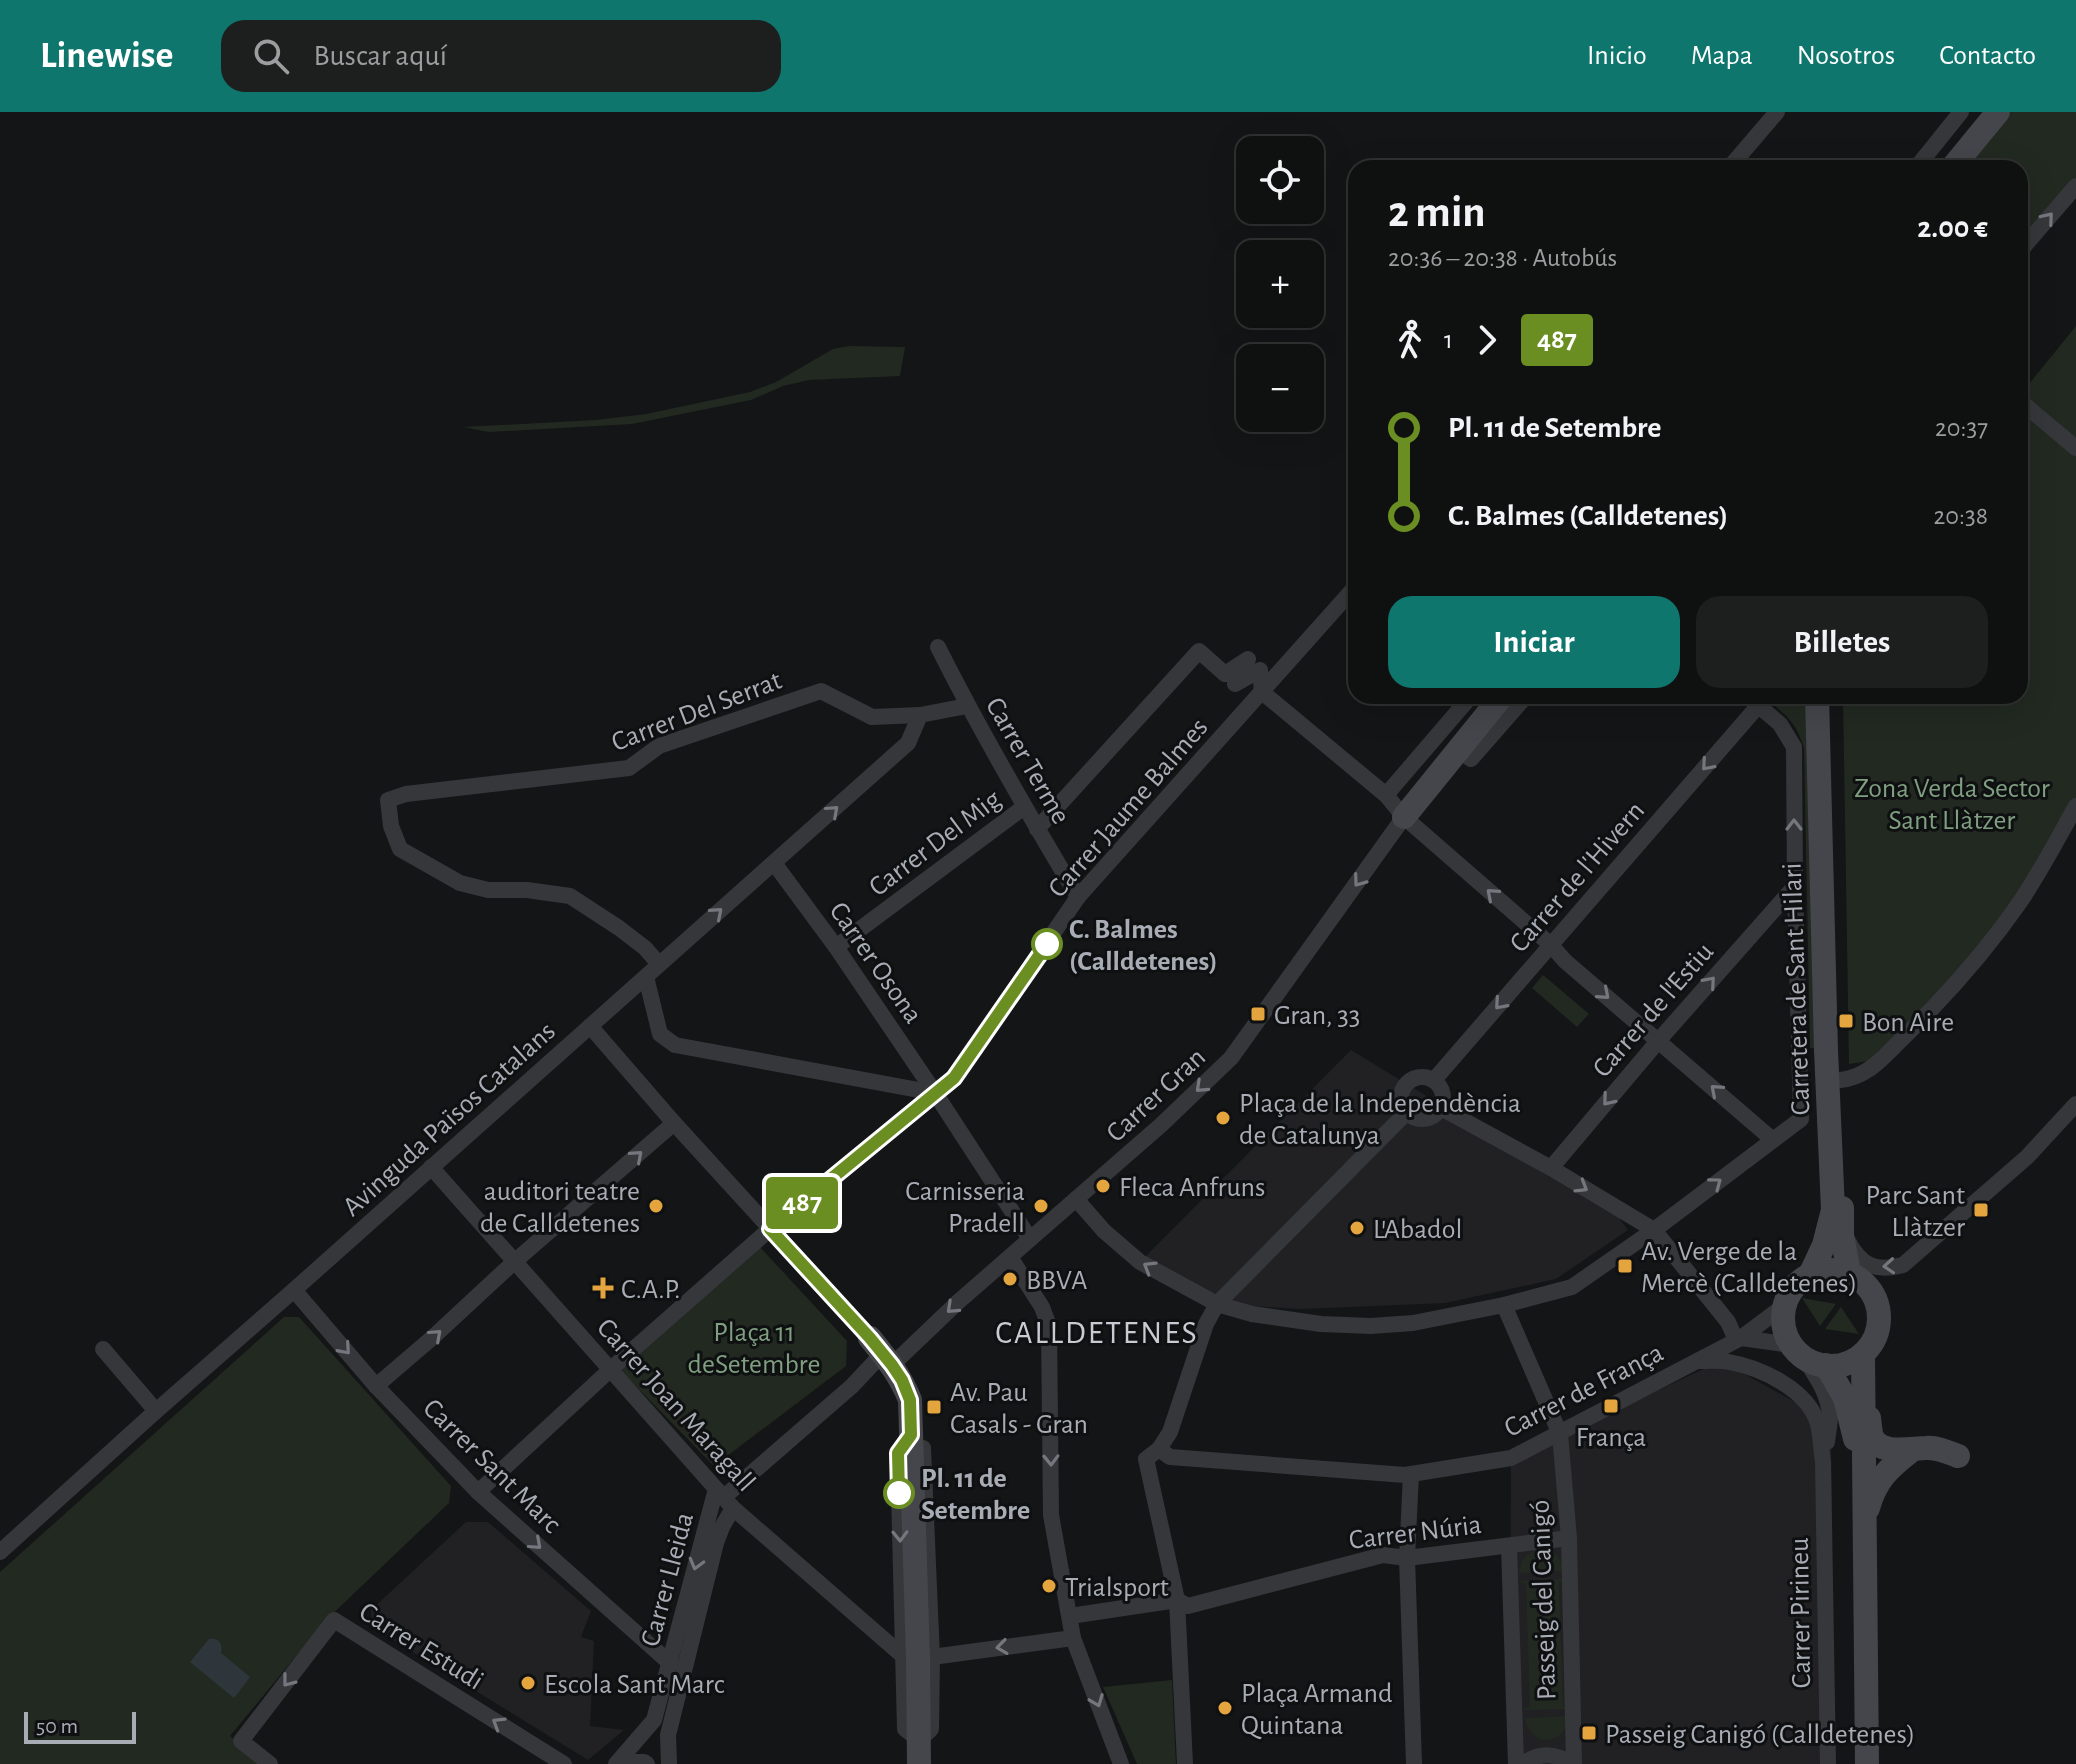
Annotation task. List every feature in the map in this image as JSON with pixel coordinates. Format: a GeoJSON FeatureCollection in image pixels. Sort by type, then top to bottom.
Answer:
{"type":"FeatureCollection","features":[{"type":"Feature","properties":{"kind":"street"},"geometry":{"type":"LineString","coordinates":[[1736,160],[1777,112]]}},
{"type":"Feature","properties":{"kind":"street"},"geometry":{"type":"LineString","coordinates":[[1922,160],[1961,112]]}},
{"type":"Feature","properties":{"kind":"street"},"geometry":{"type":"LineString","coordinates":[[1959,160],[1998,112]]}},
{"type":"Feature","properties":{"kind":"street"},"geometry":{"type":"LineString","coordinates":[[2028,242],[2076,186]]}},
{"type":"Feature","properties":{"kind":"street"},"geometry":{"type":"LineString","coordinates":[[2028,408],[2076,448]]}},
{"type":"Feature","properties":{"kind":"street","name":"Carrer Jaume Balmes"},"geometry":{"type":"LineString","coordinates":[[478,1492],[770,1229],[954,1078],[1078,897],[1348,595]]}},
{"type":"Feature","properties":{"kind":"street","name":"Carrer Terme"},"geometry":{"type":"LineString","coordinates":[[938,647],[967,706],[1078,897]]}},
{"type":"Feature","properties":{"kind":"street"},"geometry":{"type":"LineString","coordinates":[[1037,829],[1199,651],[1226,670],[1248,659],[1235,684],[1260,670],[1262,692],[1386,795],[1404,817],[1551,945],[1565,961],[1773,1140]]}},
{"type":"Feature","properties":{"kind":"street","name":"Carrer Del Serrat"},"geometry":{"type":"LineString","coordinates":[[659,964],[645,948],[619,928],[570,896],[527,890],[488,890],[460,883],[400,849],[391,826],[388,800],[406,794],[629,768],[659,746],[821,691],[872,717],[920,715],[967,706]]}},
{"type":"Feature","properties":{"kind":"street"},"geometry":{"type":"LineString","coordinates":[[1386,795],[1464,704]]}},
{"type":"Feature","properties":{"kind":"street"},"geometry":{"type":"LineString","coordinates":[[1404,817],[1496,704]]}},
{"type":"Feature","properties":{"kind":"street"},"geometry":{"type":"LineString","coordinates":[[1459,750],[1471,759],[1519,704]]}},
{"type":"Feature","properties":{"kind":"street","name":"Carrer de l'Hivern"},"geometry":{"type":"LineString","coordinates":[[1434,1080],[1551,945],[1750,704]]}},
{"type":"Feature","properties":{"kind":"street"},"geometry":{"type":"LineString","coordinates":[[1076,1199],[1104,1231],[1140,1262],[1217,1304],[1252,1314],[1321,1324],[1371,1326],[1413,1323],[1504,1305],[1572,1287],[1654,1230],[1801,1119],[1794,747],[1780,724],[1756,704]]}},
{"type":"Feature","properties":{"kind":"street","name":"Carretera de Sant Hilari"},"geometry":{"type":"LineString","coordinates":[[1810,1275],[1824,1245],[1833,1210],[1817,704]]}},
{"type":"Feature","properties":{"kind":"street","name":"Carretera de Sant Hilari"},"geometry":{"type":"LineString","coordinates":[[1829,704],[1842,1235],[1849,1273]]}},
{"type":"Feature","properties":{"kind":"street","name":"Avinguda Països Catalans"},"geometry":{"type":"LineString","coordinates":[[0,1552],[908,743],[920,715]]}},
{"type":"Feature","properties":{"kind":"street"},"geometry":{"type":"LineString","coordinates":[[1840,1080],[1860,1077],[1879,1061],[1934,1007],[1987,946],[2021,900],[2076,806]]}},
{"type":"Feature","properties":{"kind":"street","name":"Carrer Del Mig"},"geometry":{"type":"LineString","coordinates":[[836,947],[1024,807]]}},
{"type":"Feature","properties":{"kind":"street","name":"Carrer Gran"},"geometry":{"type":"LineString","coordinates":[[724,1498],[852,1386],[881,1352],[958,1302],[1161,1125],[1231,1058],[1404,817]]}},
{"type":"Feature","properties":{"kind":"street","name":"Carrer Osona"},"geometry":{"type":"LineString","coordinates":[[774,863],[836,947],[1030,1239]]}},
{"type":"Feature","properties":{"kind":"street","name":"Carrer de l'Estiu"},"geometry":{"type":"LineString","coordinates":[[1551,1168],[1795,886]]}},
{"type":"Feature","properties":{"kind":"street"},"geometry":{"type":"LineString","coordinates":[[646,977],[660,1034],[675,1045],[935,1093]]}},
{"type":"Feature","properties":{"kind":"street"},"geometry":{"type":"LineString","coordinates":[[590,1026],[881,1352],[902,1380],[910,1400],[919,1752]]}},
{"type":"Feature","properties":{"kind":"street"},"geometry":{"type":"LineString","coordinates":[[1415,1077],[1434,1080],[1442,1090],[1441,1108],[1436,1114],[1421,1119],[1406,1113],[1401,1100],[1404,1086],[1415,1077]]}},
{"type":"Feature","properties":{"kind":"street"},"geometry":{"type":"LineString","coordinates":[[1842,1192],[1848,1208],[1848,1241],[1855,1254],[1868,1265],[1886,1269],[1903,1265],[2027,1157],[2076,1104]]}},
{"type":"Feature","properties":{"kind":"street"},"geometry":{"type":"LineString","coordinates":[[1441,1108],[1551,1168],[1654,1230],[1728,1322],[1738,1339],[1760,1339],[1807,1356],[1833,1366],[1848,1363],[1863,1354],[1873,1342],[1879,1326],[1879,1310],[1873,1294],[1863,1281],[1849,1273],[1832,1270],[1803,1278],[1792,1289],[1783,1318],[1786,1334],[1807,1356],[1845,1398],[1855,1442],[1864,1525]]}},
{"type":"Feature","properties":{"kind":"street"},"geometry":{"type":"LineString","coordinates":[[1185,1764],[1177,1600],[1153,1454],[1170,1432],[1206,1324],[1217,1304],[1406,1113]]}},
{"type":"Feature","properties":{"kind":"street"},"geometry":{"type":"LineString","coordinates":[[376,1386],[674,1123]]}},
{"type":"Feature","properties":{"kind":"street","name":"Carrer Joan Maragall"},"geometry":{"type":"LineString","coordinates":[[431,1167],[724,1498],[903,1656]]}},
{"type":"Feature","properties":{"kind":"street"},"geometry":{"type":"LineString","coordinates":[[1010,1257],[1042,1307],[1049,1326],[1051,1515],[1073,1638],[1121,1764]]}},
{"type":"Feature","properties":{"kind":"street","name":"Carrer Sant Marc"},"geometry":{"type":"LineString","coordinates":[[294,1290],[376,1386],[478,1492],[671,1664]]}},
{"type":"Feature","properties":{"kind":"street","name":"Passeig del Canigó"},"geometry":{"type":"LineString","coordinates":[[1504,1305],[1560,1434],[1569,1538],[1574,1764]]}},
{"type":"Feature","properties":{"kind":"street","name":"Carrer de França"},"geometry":{"type":"LineString","coordinates":[[1153,1454],[1411,1474],[1511,1458],[1738,1339],[1785,1305]]}},
{"type":"Feature","properties":{"kind":"street"},"geometry":{"type":"LineString","coordinates":[[103,1349],[156,1411]]}},
{"type":"Feature","properties":{"kind":"street"},"geometry":{"type":"LineString","coordinates":[[1863,1354],[1867,1764]]}},
{"type":"Feature","properties":{"kind":"street","name":"Carrer Pirineu"},"geometry":{"type":"LineString","coordinates":[[1807,1356],[1830,1415],[1823,1462]]}},
{"type":"Feature","properties":{"kind":"street","name":"Carrer Pirineu"},"geometry":{"type":"LineString","coordinates":[[1696,1361],[1729,1362],[1784,1383],[1800,1394],[1812,1409],[1818,1425],[1823,1462],[1828,1764]]}},
{"type":"Feature","properties":{"kind":"street"},"geometry":{"type":"LineString","coordinates":[[1865,1396],[1873,1439],[1880,1446],[1912,1450],[1936,1448],[1958,1456]]}},
{"type":"Feature","properties":{"kind":"street"},"geometry":{"type":"LineString","coordinates":[[911,1432],[898,1453],[903,1656],[905,1729],[919,1752]]}},
{"type":"Feature","properties":{"kind":"street"},"geometry":{"type":"LineString","coordinates":[[911,1432],[923,1440],[932,1657],[931,1729],[919,1752]]}},
{"type":"Feature","properties":{"kind":"street"},"geometry":{"type":"LineString","coordinates":[[1864,1525],[1872,1492],[1886,1469],[1912,1450]]}},
{"type":"Feature","properties":{"kind":"street"},"geometry":{"type":"LineString","coordinates":[[1411,1474],[1407,1558],[1414,1764]]}},
{"type":"Feature","properties":{"kind":"street","name":"Carrer Lleida"},"geometry":{"type":"LineString","coordinates":[[617,1763],[654,1720],[724,1498]]}},
{"type":"Feature","properties":{"kind":"street","name":"Carrer Lleida"},"geometry":{"type":"LineString","coordinates":[[669,1764],[668,1735],[722,1527],[724,1498]]}},
{"type":"Feature","properties":{"kind":"street","name":"Carrer Núria"},"geometry":{"type":"LineString","coordinates":[[1070,1616],[1177,1600],[1188,1606],[1383,1555],[1407,1558],[1569,1538]]}},
{"type":"Feature","properties":{"kind":"street","name":"Passeig del Canigó"},"geometry":{"type":"LineString","coordinates":[[1509,1546],[1516,1764]]}},
{"type":"Feature","properties":{"kind":"street","name":"Carrer Estudi"},"geometry":{"type":"LineString","coordinates":[[270,1764],[241,1741],[334,1620],[564,1764]]}},
{"type":"Feature","properties":{"kind":"street"},"geometry":{"type":"LineString","coordinates":[[932,1657],[1073,1638]]}},
{"type":"Feature","properties":{"kind":"street","name":"Passeig del Canigó"},"geometry":{"type":"LineString","coordinates":[[1523,1764],[1536,1756],[1550,1755],[1560,1756],[1574,1764]]}},
{"type":"Feature","properties":{"kind":"street","name":"Carrer Lleida"},"geometry":{"type":"LineString","coordinates":[[617,1763],[647,1764]]}},
{"type":"Feature","properties":{"kind":"shaded area"},"geometry":{"type":"Polygon","coordinates":[[[1351,1050],[1613,1210],[1628,1230],[1556,1279],[1445,1303],[1301,1309],[1217,1304],[1140,1262],[1351,1050]]]}},
{"type":"Feature","properties":{"kind":"shaded area"},"geometry":{"type":"Polygon","coordinates":[[[1721,1361],[1831,1422],[1833,1764],[1510,1764],[1511,1458],[1721,1361]]]}},
{"type":"Feature","properties":{"kind":"shaded area","name":"Escola Sant Marc"},"geometry":{"type":"Polygon","coordinates":[[[466,1522],[488,1522],[591,1611],[581,1637],[594,1641],[590,1726],[624,1730],[588,1760],[372,1627],[371,1610],[466,1522]]]}},
{"type":"Feature","properties":{"kind":"shaded area"},"geometry":{"type":"Polygon","coordinates":[[[209,1639],[218,1640],[221,1653],[250,1677],[234,1698],[190,1662],[209,1639]]]}},
{"type":"Feature","properties":{"kind":"green space"},"geometry":{"type":"Polygon","coordinates":[[[2011,112],[2076,112],[2076,186],[2028,242],[2028,160],[1970,160],[2011,112]]]}},
{"type":"Feature","properties":{"kind":"green space","name":"Zona Verda Sector Sant Llàtzer"},"geometry":{"type":"Polygon","coordinates":[[[2076,326],[2076,806],[1987,946],[1869,1061],[1849,1064],[1843,704],[2028,704],[2028,385],[2076,326]]]}},
{"type":"Feature","properties":{"kind":"green space"},"geometry":{"type":"Polygon","coordinates":[[[849,346],[905,347],[900,376],[809,380],[783,386],[751,400],[632,424],[489,432],[463,427],[596,420],[646,414],[750,392],[776,382],[833,349],[849,346]]]}},
{"type":"Feature","properties":{"kind":"green space"},"geometry":{"type":"Polygon","coordinates":[[[1772,704],[1813,704],[1823,1048],[1810,1048],[1804,748],[1793,724],[1772,704]]]}},
{"type":"Feature","properties":{"kind":"green space"},"geometry":{"type":"Polygon","coordinates":[[[1543,975],[1589,1014],[1577,1027],[1532,988],[1543,975]]]}},
{"type":"Feature","properties":{"kind":"green space","name":"Plaça 11 deSetembre"},"geometry":{"type":"Polygon","coordinates":[[[760,1247],[847,1341],[846,1366],[714,1466],[621,1371],[760,1247]]]}},
{"type":"Feature","properties":{"kind":"green space"},"geometry":{"type":"Polygon","coordinates":[[[1802,1298],[1836,1304],[1820,1326],[1802,1298]]]}},
{"type":"Feature","properties":{"kind":"green space"},"geometry":{"type":"Polygon","coordinates":[[[1841,1307],[1859,1334],[1825,1329],[1841,1307]]]}},
{"type":"Feature","properties":{"kind":"green space"},"geometry":{"type":"Polygon","coordinates":[[[284,1317],[299,1317],[451,1486],[449,1503],[325,1621],[230,1736],[262,1764],[0,1764],[0,1572],[284,1317]]]}},
{"type":"Feature","properties":{"kind":"green space"},"geometry":{"type":"Polygon","coordinates":[[[1540,1549],[1556,1556],[1564,1571],[1519,1573],[1525,1557],[1540,1549]]]}},
{"type":"Feature","properties":{"kind":"green space"},"geometry":{"type":"Polygon","coordinates":[[[1564,1579],[1559,1582],[1563,1706],[1569,1706],[1569,1709],[1525,1710],[1530,1707],[1526,1583],[1520,1581],[1564,1579]]]}},
{"type":"Feature","properties":{"kind":"green space"},"geometry":{"type":"Polygon","coordinates":[[[1172,1680],[1176,1764],[1137,1764],[1103,1687],[1172,1680]]]}},
{"type":"Feature","properties":{"kind":"green space"},"geometry":{"type":"Polygon","coordinates":[[[1569,1716],[1561,1733],[1548,1740],[1534,1735],[1525,1718],[1569,1716]]]}},
{"type":"Feature","properties":{"kind":"bus line","name":"487"},"geometry":{"type":"LineString","coordinates":[[899,1493],[898,1453],[911,1435],[910,1400],[902,1380],[870,1338],[770,1229],[954,1078],[1047,944]]}},
{"type":"Feature","properties":{"kind":"place","name":"C. Balmes (Calldetenes)"},"geometry":{"type":"Point","coordinates":[1047,944]}},
{"type":"Feature","properties":{"kind":"place","name":"Gran, 33"},"geometry":{"type":"Point","coordinates":[1258,1014]}},
{"type":"Feature","properties":{"kind":"place","name":"Bon Aire"},"geometry":{"type":"Point","coordinates":[1846,1021]}},
{"type":"Feature","properties":{"kind":"place","name":"Plaça de la Independència de Catalunya"},"geometry":{"type":"Point","coordinates":[1223,1118]}},
{"type":"Feature","properties":{"kind":"place","name":"Fleca Anfruns"},"geometry":{"type":"Point","coordinates":[1103,1186]}},
{"type":"Feature","properties":{"kind":"place","name":"auditori teatre de Calldetenes"},"geometry":{"type":"Point","coordinates":[656,1206]}},
{"type":"Feature","properties":{"kind":"place","name":"Carnisseria Pradell"},"geometry":{"type":"Point","coordinates":[1041,1206]}},
{"type":"Feature","properties":{"kind":"place","name":"Parc Sant Llàtzer"},"geometry":{"type":"Point","coordinates":[1981,1210]}},
{"type":"Feature","properties":{"kind":"place","name":"L'Abadol"},"geometry":{"type":"Point","coordinates":[1357,1228]}},
{"type":"Feature","properties":{"kind":"place","name":"Av. Verge de la Mercè (Calldetenes)"},"geometry":{"type":"Point","coordinates":[1625,1266]}},
{"type":"Feature","properties":{"kind":"place","name":"BBVA"},"geometry":{"type":"Point","coordinates":[1010,1279]}},
{"type":"Feature","properties":{"kind":"place","name":"C.A.P."},"geometry":{"type":"Point","coordinates":[603,1288]}},
{"type":"Feature","properties":{"kind":"place","name":"França"},"geometry":{"type":"Point","coordinates":[1611,1406]}},
{"type":"Feature","properties":{"kind":"place","name":"Av. Pau Casals - Gran"},"geometry":{"type":"Point","coordinates":[934,1407]}},
{"type":"Feature","properties":{"kind":"place","name":"Pl. 11 de Setembre"},"geometry":{"type":"Point","coordinates":[899,1493]}},
{"type":"Feature","properties":{"kind":"place","name":"Trialsport"},"geometry":{"type":"Point","coordinates":[1049,1586]}},
{"type":"Feature","properties":{"kind":"place","name":"Escola Sant Marc"},"geometry":{"type":"Point","coordinates":[528,1683]}},
{"type":"Feature","properties":{"kind":"place","name":"Plaça Armand Quintana"},"geometry":{"type":"Point","coordinates":[1225,1708]}},
{"type":"Feature","properties":{"kind":"place","name":"Passeig Canigó (Calldetenes)"},"geometry":{"type":"Point","coordinates":[1589,1733]}},
{"type":"Feature","properties":{"kind":"district","name":"CALLDETENES"},"geometry":{"type":"Point","coordinates":[1097,1332]}}]}
